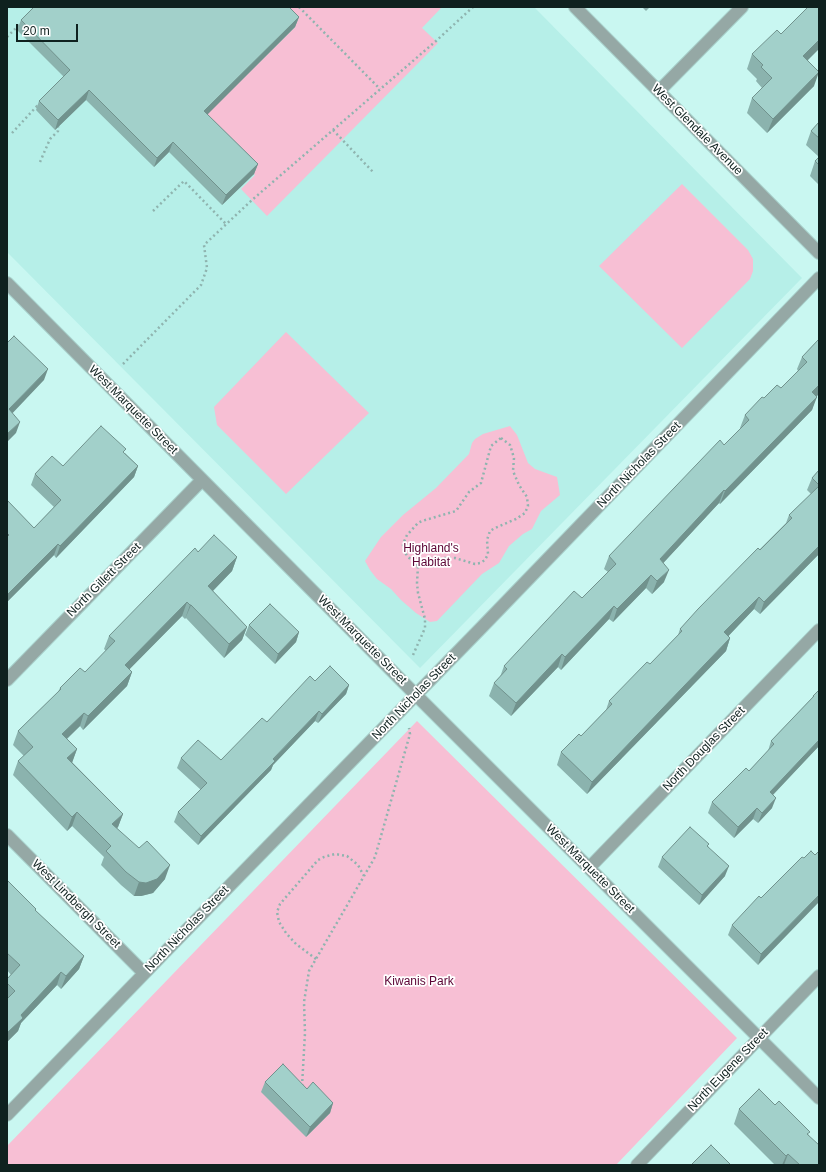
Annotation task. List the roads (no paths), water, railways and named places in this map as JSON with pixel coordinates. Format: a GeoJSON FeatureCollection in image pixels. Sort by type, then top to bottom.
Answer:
{"type":"FeatureCollection","features":[{"type":"Feature","properties":{"kind":"street","name":"West Glendale Avenue"},"geometry":{"type":"LineString","coordinates":[[575,7],[819,253]]}},
{"type":"Feature","properties":{"kind":"street"},"geometry":{"type":"LineString","coordinates":[[659,91],[742,7]]}},
{"type":"Feature","properties":{"kind":"street","name":"North Nicholas Street"},"geometry":{"type":"LineString","coordinates":[[7,1115],[484,626],[819,278]]}},
{"type":"Feature","properties":{"kind":"street","name":"West Marquette Street"},"geometry":{"type":"LineString","coordinates":[[7,283],[819,1098]]}},
{"type":"Feature","properties":{"kind":"street","name":"North Gillett Street"},"geometry":{"type":"LineString","coordinates":[[7,680],[202,480]]}},
{"type":"Feature","properties":{"kind":"street","name":"North Douglas Street"},"geometry":{"type":"LineString","coordinates":[[589,868],[819,630]]}},
{"type":"Feature","properties":{"kind":"street","name":"West Lindbergh Street"},"geometry":{"type":"LineString","coordinates":[[7,835],[144,973]]}},
{"type":"Feature","properties":{"kind":"street","name":"North Eugene Street"},"geometry":{"type":"LineString","coordinates":[[636,1165],[819,976]]}},
{"type":"Feature","properties":{"kind":"park label","name":"Highland's Habitat"},"geometry":{"type":"Point","coordinates":[431,556]}},
{"type":"Feature","properties":{"kind":"park label","name":"Kiwanis Park"},"geometry":{"type":"Point","coordinates":[419,982]}}]}
